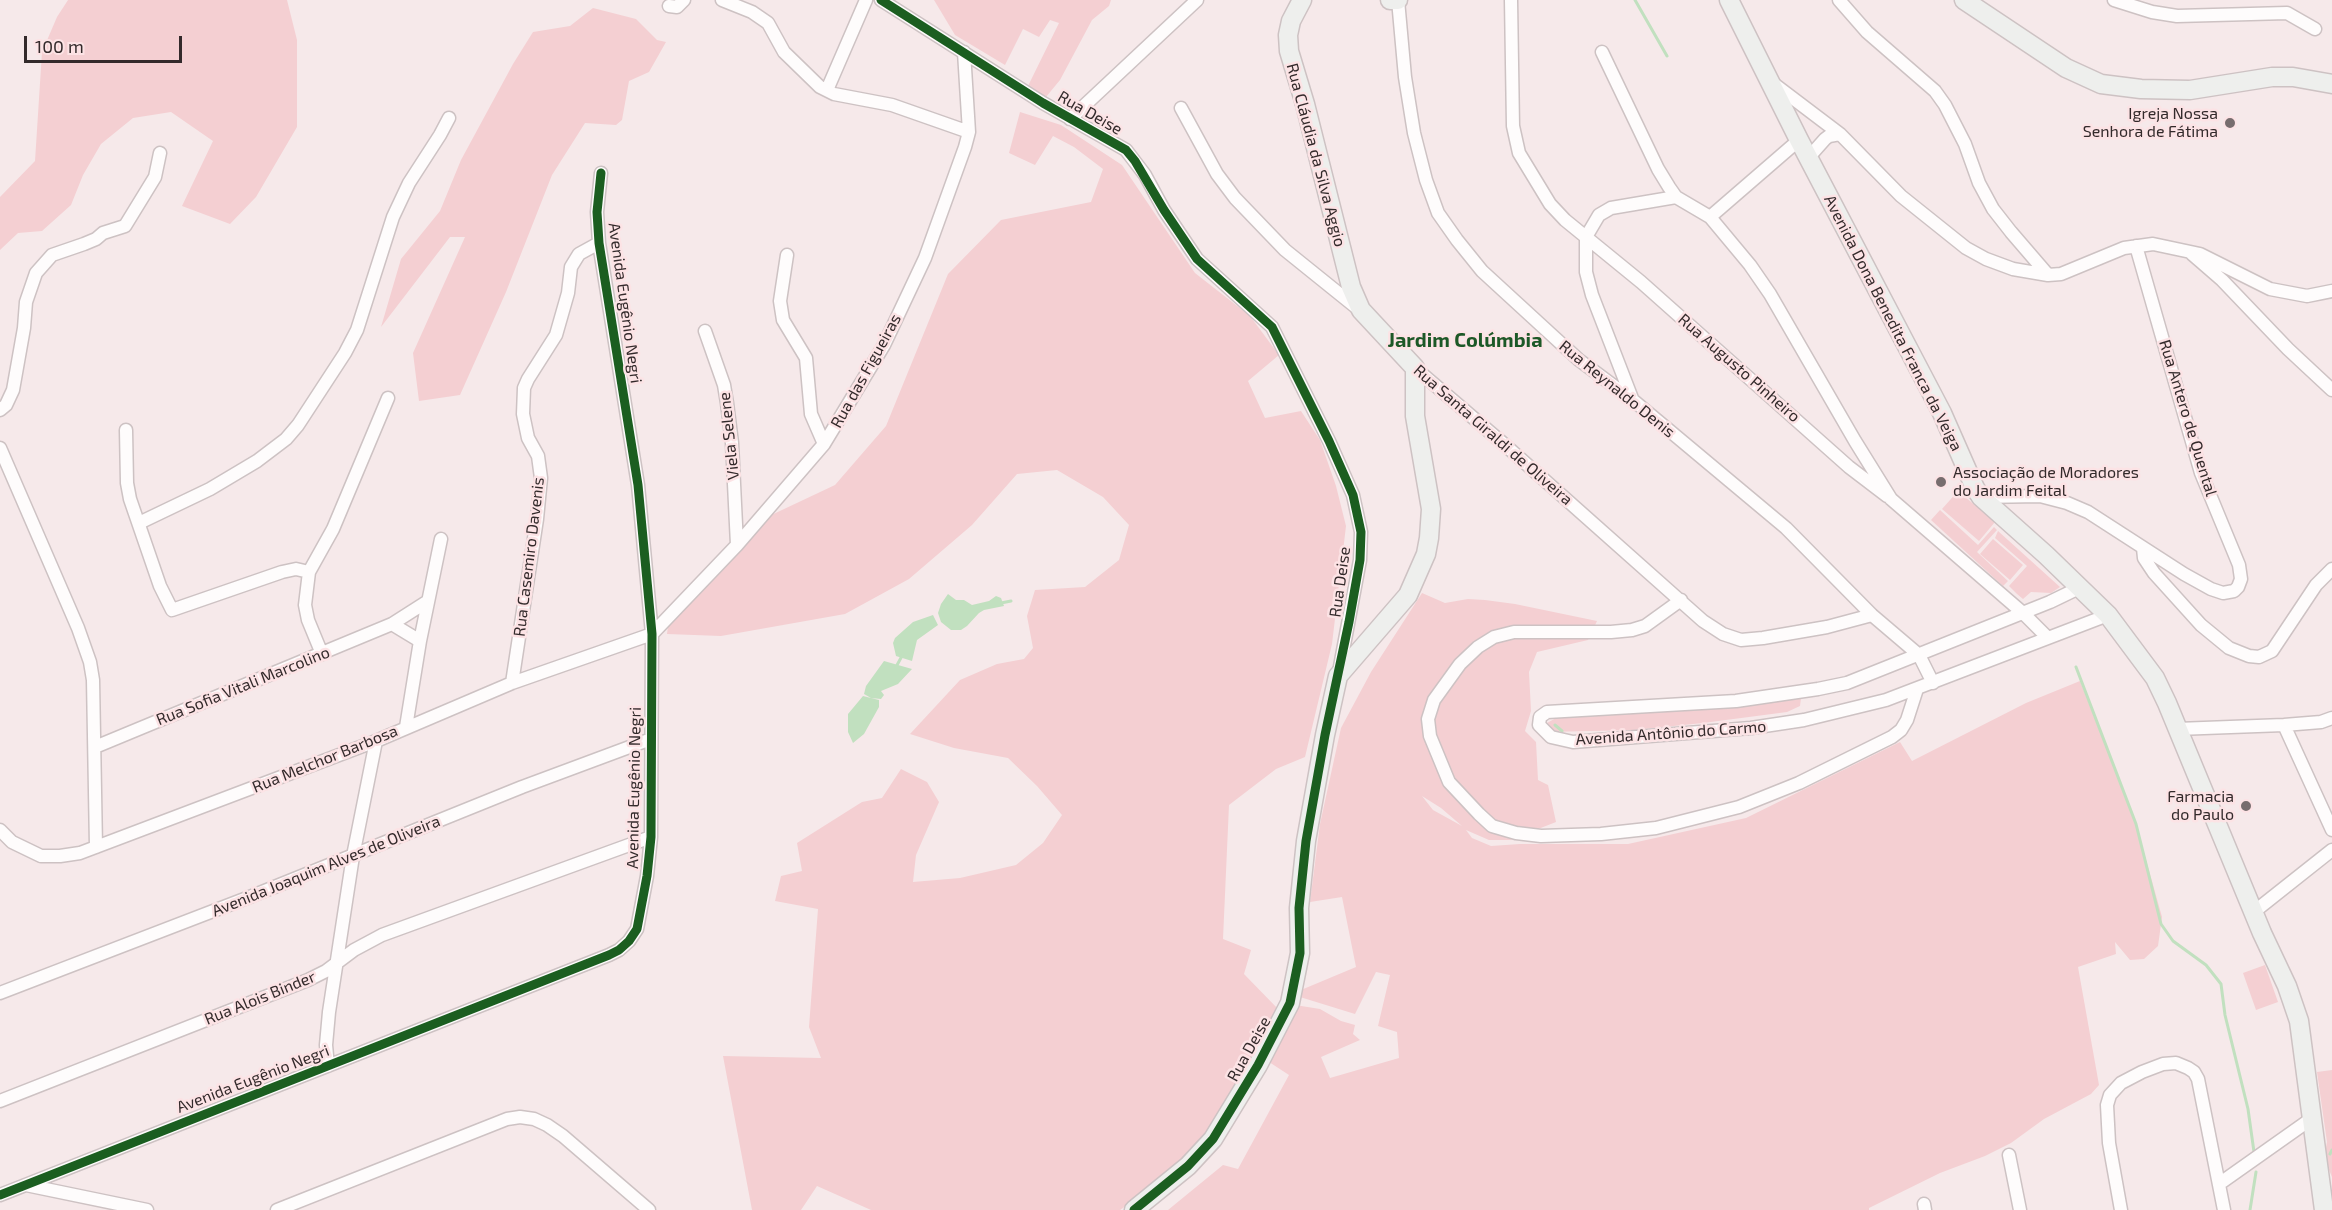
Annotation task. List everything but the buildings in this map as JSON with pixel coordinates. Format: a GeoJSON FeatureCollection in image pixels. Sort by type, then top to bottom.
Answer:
{"type":"FeatureCollection","features":[{"type":"Feature","properties":{"kind":"street"},"geometry":{"type":"LineString","coordinates":[[669,6],[677,7],[684,0]]}},
{"type":"Feature","properties":{"kind":"street"},"geometry":{"type":"LineString","coordinates":[[722,0],[752,12],[768,23],[784,52],[808,77],[834,94],[892,105],[969,132]]}},
{"type":"Feature","properties":{"kind":"street"},"geometry":{"type":"LineString","coordinates":[[827,90],[866,0]]}},
{"type":"Feature","properties":{"kind":"street","name":"Rua Deise"},"geometry":{"type":"LineString","coordinates":[[881,0],[1070,119],[1126,150],[1145,175],[1164,210],[1197,259],[1272,327],[1329,441],[1353,495],[1361,532],[1360,560],[1306,841],[1299,908],[1300,953],[1290,1003],[1258,1065],[1213,1139],[1188,1166],[1134,1210]]}},
{"type":"Feature","properties":{"kind":"street"},"geometry":{"type":"LineString","coordinates":[[1070,119],[1197,0]]}},
{"type":"Feature","properties":{"kind":"street","name":"Rua Cláudia da Silva Aggio"},"geometry":{"type":"LineString","coordinates":[[1302,0],[1288,36],[1289,51],[1317,150],[1348,276],[1361,310]]}},
{"type":"Feature","properties":{"kind":"street"},"geometry":{"type":"LineString","coordinates":[[1390,0],[1398,0]]}},
{"type":"Feature","properties":{"kind":"street","name":"Rua Reynaldo Denis"},"geometry":{"type":"LineString","coordinates":[[1398,0],[1405,77],[1414,133],[1426,180],[1438,213],[1482,271],[1579,360],[1634,401],[1786,528],[1872,615],[1919,655],[1932,683]]}},
{"type":"Feature","properties":{"kind":"street","name":"Rua Augusto Pinheiro"},"geometry":{"type":"LineString","coordinates":[[1511,0],[1513,126],[1519,153],[1550,204],[1837,455],[1891,499]]}},
{"type":"Feature","properties":{"kind":"street","name":"Avenida Dona Benedita Franca da Veiga"},"geometry":{"type":"LineString","coordinates":[[1729,0],[1799,140],[1942,413],[1971,481],[1981,497],[2108,615],[2155,678],[2262,933],[2287,986],[2299,1022],[2324,1210]]}},
{"type":"Feature","properties":{"kind":"street"},"geometry":{"type":"LineString","coordinates":[[1839,0],[1867,32],[1935,91],[1945,105],[1965,144],[1979,183],[1994,209],[2048,275]]}},
{"type":"Feature","properties":{"kind":"street"},"geometry":{"type":"LineString","coordinates":[[1964,0],[2066,68],[2101,84],[2141,89],[2190,90],[2272,76],[2332,84]]}},
{"type":"Feature","properties":{"kind":"street"},"geometry":{"type":"LineString","coordinates":[[2114,0],[2152,12],[2176,16],[2287,13],[2315,29]]}},
{"type":"Feature","properties":{"kind":"street","name":"Rua das Figueiras"},"geometry":{"type":"LineString","coordinates":[[652,634],[737,545],[824,444],[884,345],[913,285],[960,166],[969,132],[964,52]]}},
{"type":"Feature","properties":{"kind":"street"},"geometry":{"type":"LineString","coordinates":[[1602,52],[1658,169],[1676,197],[1710,216],[1750,265],[1770,294],[1854,441],[1891,499],[2048,637]]}},
{"type":"Feature","properties":{"kind":"street"},"geometry":{"type":"LineString","coordinates":[[1768,79],[1840,134],[1901,196],[1966,248],[1995,262],[2048,275],[2061,274],[2124,248],[2153,244],[2189,251],[2217,261],[2270,289],[2307,296],[2332,291]]}},
{"type":"Feature","properties":{"kind":"street","name":"Rua Santa Giraldi de Oliveira"},"geometry":{"type":"LineString","coordinates":[[1181,108],[1217,174],[1235,198],[1285,250],[1361,310],[1415,368],[1703,621],[1723,634],[1742,640],[1827,627],[1872,615]]}},
{"type":"Feature","properties":{"kind":"street"},"geometry":{"type":"LineString","coordinates":[[139,523],[210,489],[257,461],[286,439],[298,425],[345,353],[357,330],[393,217],[409,183],[449,118]]}},
{"type":"Feature","properties":{"kind":"street"},"geometry":{"type":"LineString","coordinates":[[1809,157],[1829,136],[1840,134]]}},
{"type":"Feature","properties":{"kind":"street"},"geometry":{"type":"LineString","coordinates":[[1710,216],[1799,140]]}},
{"type":"Feature","properties":{"kind":"street"},"geometry":{"type":"LineString","coordinates":[[0,410],[6,405],[13,390],[24,328],[26,302],[36,273],[52,255],[125,226],[155,177],[160,153]]}},
{"type":"Feature","properties":{"kind":"street","name":"Avenida Eugênio Negri"},"geometry":{"type":"LineString","coordinates":[[0,1195],[619,950],[633,935],[641,914],[651,837],[652,634],[638,485],[599,243],[597,212],[601,172]]}},
{"type":"Feature","properties":{"kind":"street"},"geometry":{"type":"LineString","coordinates":[[1634,401],[1592,295],[1586,272],[1586,237],[1599,215],[1611,208],[1676,197]]}},
{"type":"Feature","properties":{"kind":"street","name":"Rua Casemiro Davenis"},"geometry":{"type":"LineString","coordinates":[[512,683],[541,478],[538,456],[528,438],[523,414],[524,388],[556,335],[568,293],[571,267],[579,254],[599,243]]}},
{"type":"Feature","properties":{"kind":"street","name":"Rua Antero de Quental"},"geometry":{"type":"LineString","coordinates":[[2136,246],[2201,473],[2239,565],[2241,579],[2234,591],[2223,593],[2211,589],[2143,548]]}},
{"type":"Feature","properties":{"kind":"street"},"geometry":{"type":"LineString","coordinates":[[2189,251],[2222,280],[2288,349],[2332,390]]}},
{"type":"Feature","properties":{"kind":"street"},"geometry":{"type":"LineString","coordinates":[[788,255],[780,301],[783,320],[806,358],[811,414],[824,444]]}},
{"type":"Feature","properties":{"kind":"street","name":"Viela Selene"},"geometry":{"type":"LineString","coordinates":[[705,331],[728,403],[737,545]]}},
{"type":"Feature","properties":{"kind":"street"},"geometry":{"type":"LineString","coordinates":[[1338,676],[1408,595],[1426,554],[1431,509],[1415,416],[1415,368]]}},
{"type":"Feature","properties":{"kind":"street"},"geometry":{"type":"LineString","coordinates":[[322,654],[308,620],[305,605],[309,572],[333,529],[388,398]]}},
{"type":"Feature","properties":{"kind":"street"},"geometry":{"type":"LineString","coordinates":[[126,430],[127,483],[130,499],[160,586],[172,610],[282,572],[296,569],[309,572]]}},
{"type":"Feature","properties":{"kind":"street"},"geometry":{"type":"LineString","coordinates":[[1837,455],[1847,451],[1854,441]]}},
{"type":"Feature","properties":{"kind":"street"},"geometry":{"type":"LineString","coordinates":[[0,448],[83,641],[93,680],[96,847]]}},
{"type":"Feature","properties":{"kind":"street"},"geometry":{"type":"LineString","coordinates":[[1981,497],[2023,495],[2055,499],[2088,512],[2143,548],[2144,558],[2154,573],[2201,625],[2229,648],[2249,656],[2259,657],[2272,651],[2316,585],[2332,569]]}},
{"type":"Feature","properties":{"kind":"street"},"geometry":{"type":"LineString","coordinates":[[406,726],[420,641],[441,539]]}},
{"type":"Feature","properties":{"kind":"street","name":"Avenida Antônio do Carmo"},"geometry":{"type":"LineString","coordinates":[[2080,587],[2023,613],[1847,683],[1736,700],[1553,711],[1540,717],[1539,725],[1551,737],[1573,742],[1751,728],[1804,720],[1854,709],[1917,689],[2108,615]]}},
{"type":"Feature","properties":{"kind":"street"},"geometry":{"type":"LineString","coordinates":[[1681,600],[1645,626],[1632,630],[1514,632],[1494,637],[1478,647],[1460,664],[1434,700],[1428,719],[1430,736],[1449,782],[1492,826],[1516,834],[1541,836],[1601,834],[1656,828],[1739,807],[1799,783],[1892,737],[1901,730],[1917,689]]}},
{"type":"Feature","properties":{"kind":"street","name":"Rua Sofia Vitali Marcolino"},"geometry":{"type":"LineString","coordinates":[[94,747],[392,624],[429,601]]}},
{"type":"Feature","properties":{"kind":"street"},"geometry":{"type":"LineString","coordinates":[[392,624],[420,641]]}},
{"type":"Feature","properties":{"kind":"street","name":"Rua Melchor Barbosa"},"geometry":{"type":"LineString","coordinates":[[0,830],[12,842],[40,856],[80,853],[376,741],[406,726],[512,683],[652,634]]}},
{"type":"Feature","properties":{"kind":"street"},"geometry":{"type":"LineString","coordinates":[[2177,729],[2284,725],[2321,722],[2332,718]]}},
{"type":"Feature","properties":{"kind":"street"},"geometry":{"type":"LineString","coordinates":[[2284,725],[2332,830]]}},
{"type":"Feature","properties":{"kind":"street","name":"Avenida Joaquim Alves de Oliveira"},"geometry":{"type":"LineString","coordinates":[[0,993],[353,856],[522,787],[651,739]]}},
{"type":"Feature","properties":{"kind":"street"},"geometry":{"type":"LineString","coordinates":[[328,1066],[326,1045],[328,1012],[353,856],[376,741]]}},
{"type":"Feature","properties":{"kind":"street","name":"Rua Alois Binder"},"geometry":{"type":"LineString","coordinates":[[0,1101],[308,980],[382,935],[651,837]]}},
{"type":"Feature","properties":{"kind":"street"},"geometry":{"type":"LineString","coordinates":[[2254,911],[2332,850]]}},
{"type":"Feature","properties":{"kind":"street"},"geometry":{"type":"LineString","coordinates":[[2121,1210],[2107,1119],[2107,1105],[2110,1095],[2121,1083],[2163,1064],[2183,1065],[2194,1072],[2198,1079],[2224,1210]]}},
{"type":"Feature","properties":{"kind":"street"},"geometry":{"type":"LineString","coordinates":[[277,1210],[486,1126],[520,1117],[534,1119],[563,1136],[649,1210]]}},
{"type":"Feature","properties":{"kind":"street"},"geometry":{"type":"LineString","coordinates":[[2219,1184],[2311,1119]]}},
{"type":"Feature","properties":{"kind":"street"},"geometry":{"type":"LineString","coordinates":[[2008,1155],[2020,1210]]}},
{"type":"Feature","properties":{"kind":"street"},"geometry":{"type":"LineString","coordinates":[[25,1185],[147,1210]]}},
{"type":"Feature","properties":{"kind":"shaded area"},"geometry":{"type":"Polygon","coordinates":[[[68,0],[287,0],[297,40],[297,127],[256,197],[230,224],[182,206],[213,141],[171,112],[133,118],[101,144],[83,175],[71,205],[42,231],[18,233],[0,250],[0,197],[35,161],[42,52],[57,17],[68,0]]]}},
{"type":"Feature","properties":{"kind":"shaded area"},"geometry":{"type":"Polygon","coordinates":[[[934,0],[1111,0],[1109,6],[1092,20],[1060,80],[1046,97],[1028,86],[1059,23],[1050,20],[1039,37],[1023,29],[1005,65],[955,35],[934,0]]]}},
{"type":"Feature","properties":{"kind":"shaded area"},"geometry":{"type":"Polygon","coordinates":[[[593,8],[636,19],[657,40],[666,42],[649,72],[629,81],[622,120],[616,125],[585,123],[552,175],[506,292],[460,395],[419,401],[413,353],[465,237],[450,237],[381,327],[401,259],[440,211],[461,160],[533,32],[570,26],[593,8]]]}},
{"type":"Feature","properties":{"kind":"shaded area"},"geometry":{"type":"Polygon","coordinates":[[[1020,112],[1061,125],[1122,165],[1195,273],[1250,316],[1279,355],[1248,381],[1265,418],[1301,411],[1320,440],[1336,486],[1346,526],[1332,644],[1305,757],[1276,769],[1229,805],[1223,939],[1251,950],[1244,974],[1279,1010],[1209,1133],[1164,1180],[1120,1210],[871,1210],[817,1186],[801,1210],[752,1210],[723,1056],[821,1058],[809,1027],[818,909],[775,901],[781,876],[802,871],[797,843],[862,802],[882,798],[901,769],[927,782],[939,802],[916,855],[913,882],[960,878],[1016,865],[1043,843],[1062,815],[1008,758],[954,748],[910,734],[960,680],[997,664],[1024,659],[1033,648],[1027,616],[1035,590],[1085,587],[1119,560],[1129,525],[1103,497],[1057,470],[1017,474],[972,525],[909,579],[845,614],[721,636],[667,634],[669,618],[765,518],[835,485],[886,426],[948,274],[1001,220],[1091,202],[1103,169],[1074,147],[1053,136],[1035,165],[1009,153],[1020,112]]]}},
{"type":"Feature","properties":{"kind":"shaded area"},"geometry":{"type":"Polygon","coordinates":[[[1958,491],[1995,522],[1979,541],[1942,509],[1958,491]]]}},
{"type":"Feature","properties":{"kind":"shaded area"},"geometry":{"type":"Polygon","coordinates":[[[1940,510],[1978,545],[1994,527],[1997,530],[1977,552],[2008,581],[2003,586],[1931,520],[1940,510]]]}},
{"type":"Feature","properties":{"kind":"shaded area"},"geometry":{"type":"Polygon","coordinates":[[[1998,531],[2060,587],[2051,593],[2031,592],[2023,599],[2017,594],[2009,586],[2027,566],[1995,538],[1998,531]]]}},
{"type":"Feature","properties":{"kind":"shaded area"},"geometry":{"type":"Polygon","coordinates":[[[1993,539],[2023,565],[2010,580],[1980,554],[1993,539]]]}},
{"type":"Feature","properties":{"kind":"shaded area"},"geometry":{"type":"Polygon","coordinates":[[[1422,593],[1445,603],[1468,599],[1485,600],[1597,621],[1588,640],[1537,652],[1529,672],[1531,711],[1525,731],[1536,742],[1538,780],[1548,785],[1556,822],[1510,840],[1489,840],[1466,830],[1472,838],[1491,846],[1628,844],[1746,818],[1900,742],[1912,761],[2026,703],[2080,681],[2136,824],[2162,917],[2158,946],[2144,959],[2130,960],[2115,942],[2116,954],[2078,967],[2099,1085],[2091,1094],[2044,1119],[2011,1143],[1985,1156],[1940,1173],[1869,1210],[1168,1210],[1223,1165],[1238,1169],[1289,1075],[1266,1060],[1295,1005],[1320,1009],[1341,1021],[1355,1025],[1353,1034],[1360,1040],[1321,1057],[1330,1078],[1399,1058],[1397,1032],[1378,1026],[1390,975],[1376,972],[1355,1014],[1300,997],[1301,990],[1356,967],[1342,897],[1310,902],[1320,824],[1341,728],[1371,672],[1422,593]],[[1422,796],[1433,810],[1462,826],[1422,796]]]}},
{"type":"Feature","properties":{"kind":"shaded area"},"geometry":{"type":"Polygon","coordinates":[[[948,594],[956,600],[964,600],[972,605],[989,601],[996,596],[1001,598],[1004,606],[984,610],[961,630],[951,630],[941,622],[938,613],[948,594]]]}},
{"type":"Feature","properties":{"kind":"shaded area"},"geometry":{"type":"Polygon","coordinates":[[[933,615],[938,625],[917,640],[912,661],[896,656],[893,643],[895,638],[913,622],[933,615]]]}},
{"type":"Feature","properties":{"kind":"shaded area"},"geometry":{"type":"Polygon","coordinates":[[[884,661],[912,669],[898,684],[881,691],[884,695],[881,699],[871,698],[864,694],[866,686],[884,661]]]}},
{"type":"Feature","properties":{"kind":"shaded area"},"geometry":{"type":"Polygon","coordinates":[[[1788,694],[1801,698],[1800,706],[1787,712],[1634,730],[1547,732],[1547,723],[1556,718],[1788,694]]]}},
{"type":"Feature","properties":{"kind":"shaded area"},"geometry":{"type":"Polygon","coordinates":[[[863,696],[879,700],[879,707],[864,734],[853,743],[848,732],[848,714],[863,696]]]}},
{"type":"Feature","properties":{"kind":"shaded area"},"geometry":{"type":"Polygon","coordinates":[[[2265,965],[2278,1002],[2256,1010],[2243,973],[2265,965]]]}},
{"type":"Feature","properties":{"kind":"shaded area"},"geometry":{"type":"Polygon","coordinates":[[[2332,1070],[2332,1177],[2324,1158],[2327,1142],[2317,1072],[2332,1070]]]}},
{"type":"Feature","properties":{"kind":"waterway"},"geometry":{"type":"LineString","coordinates":[[1635,0],[1667,56]]}},
{"type":"Feature","properties":{"kind":"waterway"},"geometry":{"type":"LineString","coordinates":[[1001,603],[1011,601]]}},
{"type":"Feature","properties":{"kind":"waterway"},"geometry":{"type":"LineString","coordinates":[[896,667],[903,654]]}},
{"type":"Feature","properties":{"kind":"waterway"},"geometry":{"type":"LineString","coordinates":[[2076,667],[2136,824],[2161,924],[2173,941],[2206,965],[2221,984],[2225,1015],[2248,1109],[2254,1152]]}},
{"type":"Feature","properties":{"kind":"waterway"},"geometry":{"type":"LineString","coordinates":[[1555,725],[1562,731]]}},
{"type":"Feature","properties":{"kind":"waterway"},"geometry":{"type":"LineString","coordinates":[[2330,1154],[2332,1150]]}},
{"type":"Feature","properties":{"kind":"waterway"},"geometry":{"type":"LineString","coordinates":[[2250,1210],[2256,1172]]}},
{"type":"Feature","properties":{"kind":"cycle path"},"geometry":{"type":"LineString","coordinates":[[881,0],[1043,103],[1126,150],[1197,259],[1272,327],[1329,441],[1353,495],[1361,532],[1360,560],[1349,622],[1306,841],[1299,908],[1300,953],[1290,1003],[1258,1065],[1213,1139],[1188,1166],[1134,1210]]}},
{"type":"Feature","properties":{"kind":"cycle path"},"geometry":{"type":"LineString","coordinates":[[0,1195],[609,955],[629,941],[637,929],[647,876],[651,837],[652,634],[638,485],[599,243],[597,212],[601,173]]}},
{"type":"Feature","properties":{"kind":"place","name":"Igreja Nossa Senhora de Fátima"},"geometry":{"type":"Point","coordinates":[2230,123]}},
{"type":"Feature","properties":{"kind":"place","name":"Associação de Moradores do Jardim Feital"},"geometry":{"type":"Point","coordinates":[1941,482]}},
{"type":"Feature","properties":{"kind":"place","name":"Farmacia do Paulo"},"geometry":{"type":"Point","coordinates":[2246,806]}},
{"type":"Feature","properties":{"kind":"district","name":"Jardim Colúmbia"},"geometry":{"type":"Point","coordinates":[1465,340]}}]}
